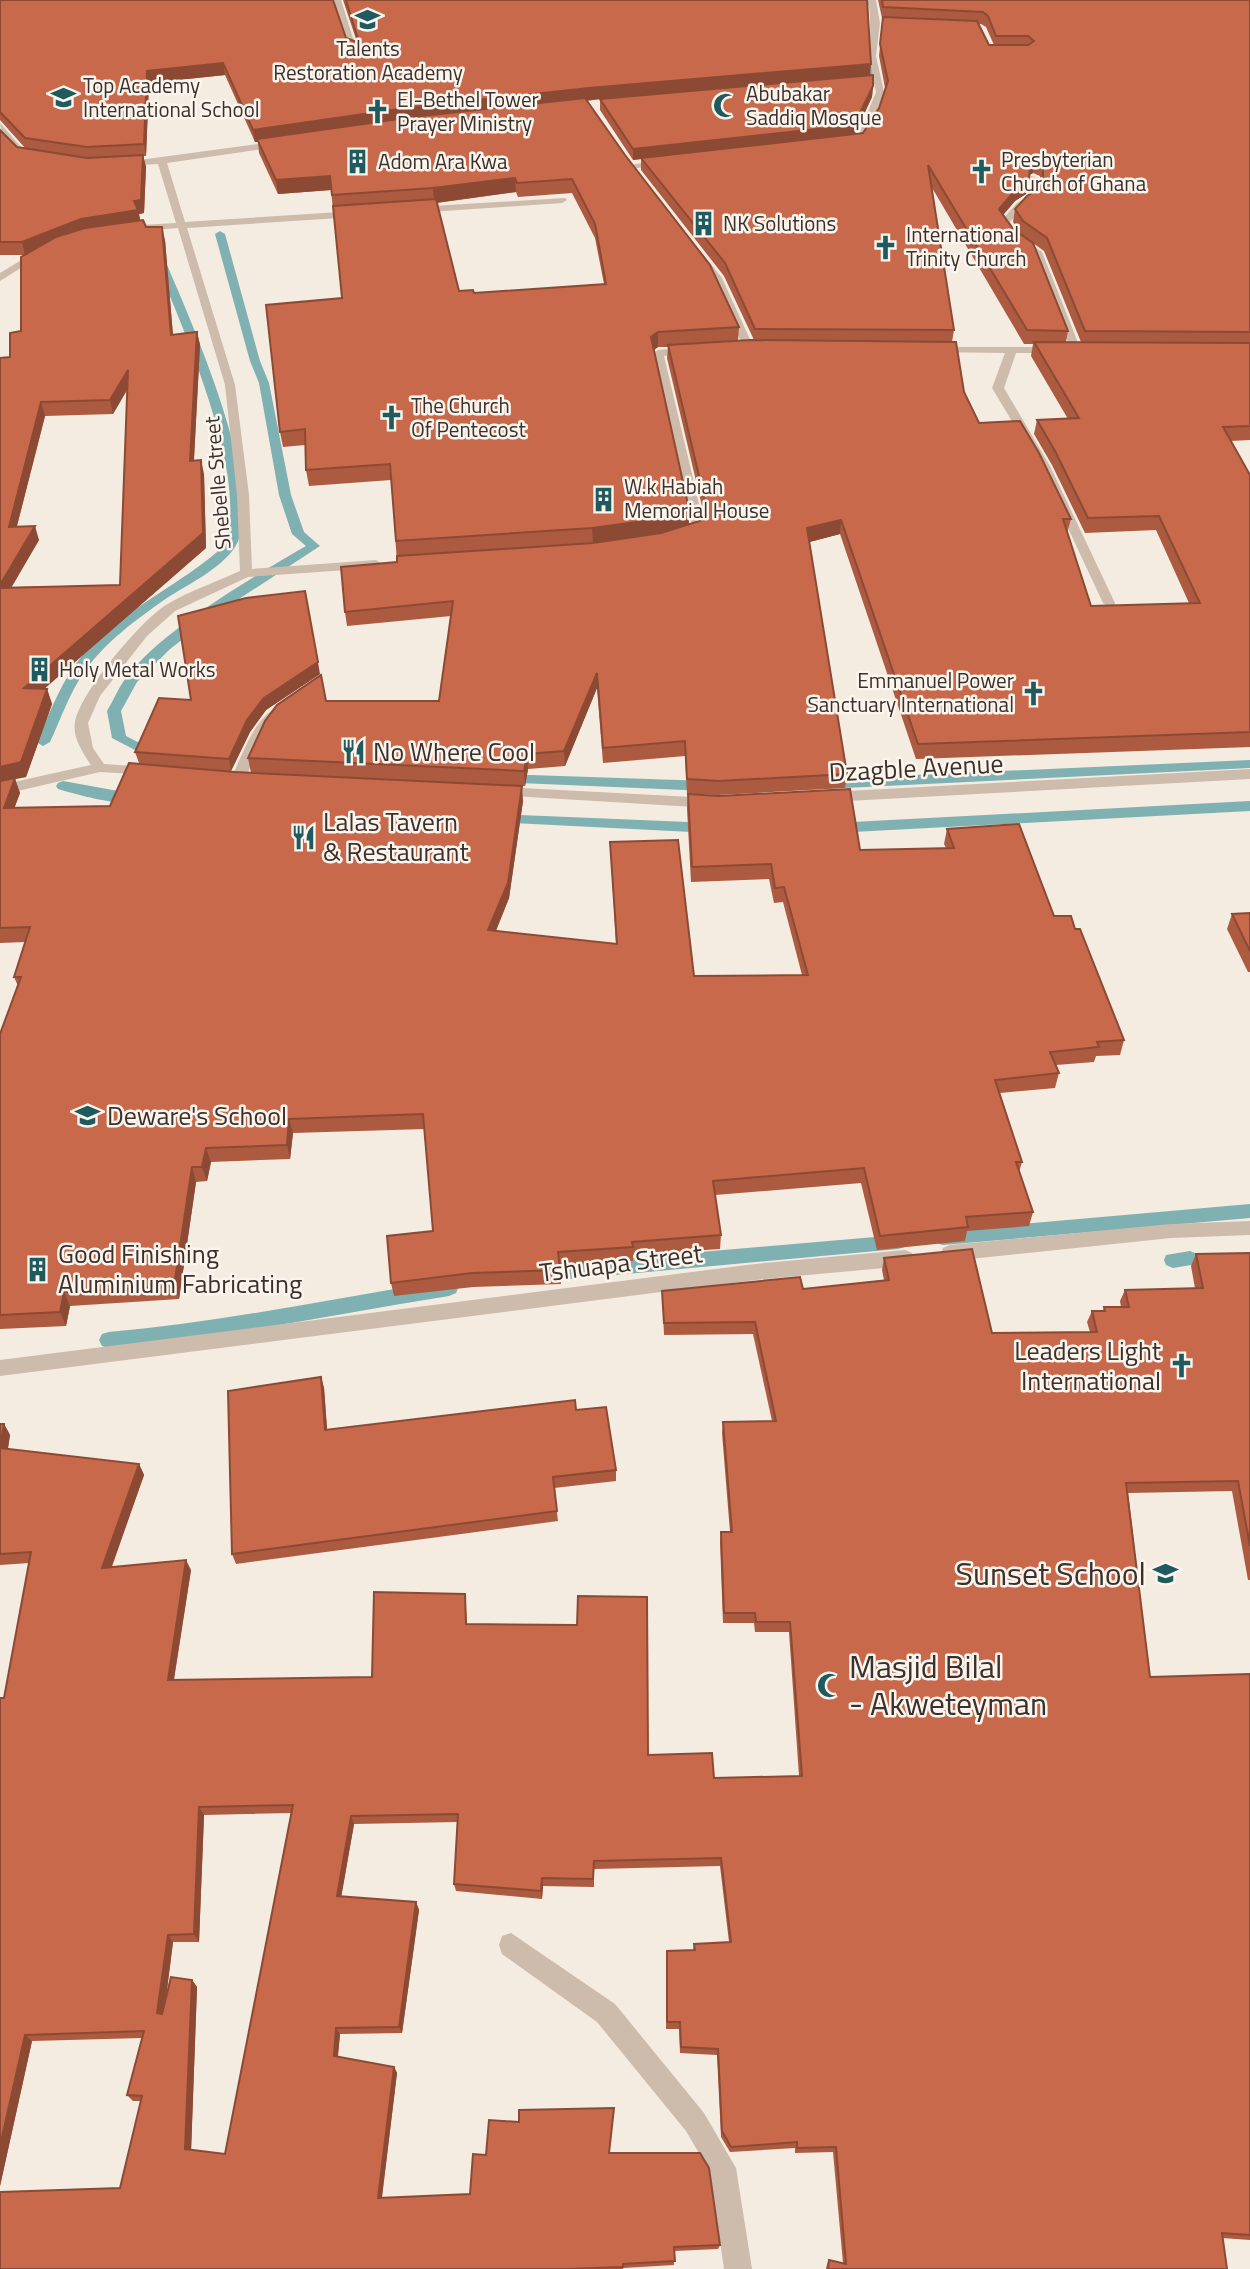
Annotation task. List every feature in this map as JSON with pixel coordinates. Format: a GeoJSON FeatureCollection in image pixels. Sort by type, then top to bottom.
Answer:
{"type":"FeatureCollection","features":[{"type":"Feature","properties":{"kind":"street"},"geometry":{"type":"LineString","coordinates":[[337,0],[354,49]]}},
{"type":"Feature","properties":{"kind":"street"},"geometry":{"type":"LineString","coordinates":[[838,144],[862,138],[876,106],[879,80],[872,56],[876,23],[872,0]]}},
{"type":"Feature","properties":{"kind":"street"},"geometry":{"type":"LineString","coordinates":[[876,23],[889,23]]}},
{"type":"Feature","properties":{"kind":"street"},"geometry":{"type":"LineString","coordinates":[[837,84],[879,80]]}},
{"type":"Feature","properties":{"kind":"street"},"geometry":{"type":"LineString","coordinates":[[0,126],[6,138],[24,155]]}},
{"type":"Feature","properties":{"kind":"street"},"geometry":{"type":"LineString","coordinates":[[114,164],[162,161],[295,142]]}},
{"type":"Feature","properties":{"kind":"street"},"geometry":{"type":"LineString","coordinates":[[624,156],[638,176]]}},
{"type":"Feature","properties":{"kind":"street","name":"Shebelle Street"},"geometry":{"type":"LineString","coordinates":[[100,768],[86,748],[81,723],[93,695],[142,633],[170,608],[246,573],[243,495],[230,385],[162,161]]}},
{"type":"Feature","properties":{"kind":"street"},"geometry":{"type":"LineString","coordinates":[[631,166],[670,162]]}},
{"type":"Feature","properties":{"kind":"street"},"geometry":{"type":"LineString","coordinates":[[1034,178],[1034,197],[1020,205],[1005,222],[1016,238],[1037,252],[1076,350]]}},
{"type":"Feature","properties":{"kind":"street"},"geometry":{"type":"LineString","coordinates":[[399,211],[562,200]]}},
{"type":"Feature","properties":{"kind":"street"},"geometry":{"type":"LineString","coordinates":[[127,229],[372,213]]}},
{"type":"Feature","properties":{"kind":"street"},"geometry":{"type":"LineString","coordinates":[[0,278],[26,259],[51,247]]}},
{"type":"Feature","properties":{"kind":"street"},"geometry":{"type":"LineString","coordinates":[[694,247],[717,278],[743,348],[763,348]]}},
{"type":"Feature","properties":{"kind":"street"},"geometry":{"type":"LineString","coordinates":[[673,537],[699,529],[658,353],[701,350]]}},
{"type":"Feature","properties":{"kind":"street"},"geometry":{"type":"LineString","coordinates":[[928,351],[1090,350]]}},
{"type":"Feature","properties":{"kind":"street"},"geometry":{"type":"LineString","coordinates":[[1011,351],[998,388],[1034,444],[1068,509],[1109,603]]}},
{"type":"Feature","properties":{"kind":"street"},"geometry":{"type":"LineString","coordinates":[[246,573],[384,564]]}},
{"type":"Feature","properties":{"kind":"street"},"geometry":{"type":"LineString","coordinates":[[238,779],[259,733],[273,715],[287,704]]}},
{"type":"Feature","properties":{"kind":"street"},"geometry":{"type":"LineString","coordinates":[[0,790],[100,768],[169,774]]}},
{"type":"Feature","properties":{"kind":"street","name":"Dzagble Avenue"},"geometry":{"type":"LineString","coordinates":[[813,798],[1250,774]]}},
{"type":"Feature","properties":{"kind":"street"},"geometry":{"type":"LineString","coordinates":[[485,792],[731,803]]}},
{"type":"Feature","properties":{"kind":"street","name":"Tshuapa Street"},"geometry":{"type":"LineString","coordinates":[[0,1368],[755,1272],[1171,1231],[1250,1227]]}},
{"type":"Feature","properties":{"kind":"street"},"geometry":{"type":"LineString","coordinates":[[511,1945],[606,2014],[695,2122],[723,2168],[738,2269]]}},
{"type":"Feature","properties":{"kind":"building"},"geometry":{"type":"Polygon","coordinates":[[[0,0],[333,0],[346,38],[357,42],[346,0],[867,0],[871,64],[589,88],[413,107],[253,130],[223,63],[147,71],[144,144],[87,147],[25,138],[0,112],[0,0]]]}},
{"type":"Feature","properties":{"kind":"building"},"geometry":{"type":"Polygon","coordinates":[[[882,0],[1250,0],[1250,332],[1085,331],[1047,238],[1023,221],[1015,209],[1027,196],[1043,186],[1043,163],[1035,160],[1030,163],[1029,182],[1017,188],[999,209],[1013,229],[1033,243],[1068,331],[1027,330],[928,165],[954,330],[755,329],[725,263],[641,158],[863,133],[879,108],[888,81],[880,44],[883,17],[977,21],[989,45],[1028,45],[1034,41],[1028,36],[996,36],[988,16],[983,12],[883,7],[882,0]]]}},
{"type":"Feature","properties":{"kind":"building"},"geometry":{"type":"Polygon","coordinates":[[[873,75],[873,86],[854,125],[633,149],[600,99],[873,75]]]}},
{"type":"Feature","properties":{"kind":"building"},"geometry":{"type":"Polygon","coordinates":[[[585,98],[625,155],[710,265],[739,327],[658,332],[651,337],[689,509],[658,519],[592,528],[396,541],[390,464],[306,470],[305,429],[280,432],[266,305],[342,298],[333,206],[436,199],[459,291],[473,290],[474,293],[606,284],[595,224],[572,179],[517,183],[515,178],[433,188],[332,195],[330,176],[276,180],[257,139],[413,117],[585,98]]]}},
{"type":"Feature","properties":{"kind":"building"},"geometry":{"type":"Polygon","coordinates":[[[0,130],[17,147],[87,158],[143,155],[141,200],[134,201],[138,210],[81,219],[22,242],[0,242],[0,130]]]}},
{"type":"Feature","properties":{"kind":"building"},"geometry":{"type":"Polygon","coordinates":[[[143,220],[146,227],[162,227],[171,335],[197,332],[190,461],[201,460],[203,533],[24,688],[47,689],[21,762],[0,767],[0,588],[120,585],[128,370],[110,400],[41,402],[9,527],[35,526],[0,585],[0,358],[10,357],[10,333],[21,331],[21,257],[56,237],[85,228],[143,220]]]}},
{"type":"Feature","properties":{"kind":"building"},"geometry":{"type":"Polygon","coordinates":[[[750,340],[956,342],[964,392],[979,423],[1020,421],[1039,453],[1071,519],[1063,519],[1091,606],[1200,603],[1159,516],[1088,518],[1037,420],[1079,418],[1034,342],[1250,343],[1250,426],[1223,427],[1250,475],[1250,732],[918,744],[841,520],[807,528],[847,774],[719,781],[687,779],[685,741],[603,748],[597,673],[564,751],[527,754],[524,771],[248,758],[265,721],[277,705],[321,675],[326,701],[439,701],[453,601],[345,612],[341,567],[397,562],[397,556],[593,543],[661,533],[706,519],[708,514],[668,345],[750,340]]]}},
{"type":"Feature","properties":{"kind":"building"},"geometry":{"type":"Polygon","coordinates":[[[305,591],[318,662],[264,698],[247,720],[229,759],[135,752],[159,698],[191,700],[178,616],[246,598],[305,591]]]}},
{"type":"Feature","properties":{"kind":"building"},"geometry":{"type":"Polygon","coordinates":[[[129,763],[235,772],[522,786],[508,883],[488,930],[617,944],[610,842],[678,840],[694,976],[808,975],[784,887],[775,888],[771,864],[692,867],[688,794],[719,796],[850,789],[860,850],[954,848],[947,829],[1019,824],[1054,916],[1071,916],[1075,929],[1080,929],[1124,1040],[1097,1042],[1099,1047],[1050,1052],[1059,1073],[995,1080],[1022,1162],[1016,1162],[1033,1212],[966,1217],[968,1227],[880,1236],[864,1168],[713,1181],[721,1235],[632,1242],[633,1247],[558,1252],[560,1270],[472,1273],[391,1283],[387,1236],[433,1231],[423,1114],[289,1119],[287,1145],[206,1148],[202,1167],[192,1167],[174,1286],[64,1292],[60,1312],[0,1315],[0,1034],[21,977],[14,977],[30,927],[0,928],[0,781],[15,778],[4,808],[110,806],[129,763]]]}},
{"type":"Feature","properties":{"kind":"building"},"geometry":{"type":"Polygon","coordinates":[[[1250,913],[1250,951],[1232,914],[1250,913]]]}},
{"type":"Feature","properties":{"kind":"building"},"geometry":{"type":"Polygon","coordinates":[[[972,1249],[992,1333],[1097,1332],[1092,1311],[1105,1311],[1104,1307],[1129,1307],[1125,1290],[1203,1288],[1196,1254],[1250,1253],[1250,1546],[1238,1481],[1126,1483],[1150,1677],[1250,1674],[1250,2235],[1222,2233],[1227,2269],[828,2269],[829,2260],[846,2264],[836,2147],[797,2148],[797,2142],[731,2147],[722,2131],[718,2049],[681,2047],[680,2022],[667,2022],[667,1951],[695,1950],[694,1944],[731,1942],[721,1858],[594,1861],[593,1879],[542,1878],[541,1891],[454,1884],[458,1814],[351,1816],[337,1896],[416,1902],[399,2027],[336,2028],[334,2056],[394,2067],[378,2198],[470,2194],[473,2154],[486,2155],[489,2120],[519,2122],[519,2110],[614,2108],[609,2153],[700,2153],[709,2168],[720,2245],[674,2247],[675,2261],[623,2264],[623,2267],[567,2269],[0,2269],[0,2192],[120,2188],[142,2096],[127,2095],[144,2031],[25,2035],[0,2146],[0,1698],[4,1698],[31,1552],[0,1554],[0,1448],[139,1464],[102,1568],[186,1560],[168,1680],[372,1677],[374,1592],[465,1594],[466,1624],[577,1625],[578,1596],[647,1597],[648,1755],[712,1753],[714,1778],[802,1776],[790,1622],[756,1622],[755,1613],[724,1613],[721,1532],[732,1532],[723,1422],[776,1421],[755,1322],[664,1323],[662,1291],[800,1277],[803,1289],[889,1280],[884,1258],[972,1249]],[[293,1805],[199,1807],[194,1934],[168,1935],[157,2013],[162,2014],[171,1977],[192,1980],[185,2149],[225,2154],[293,1805]]]}},
{"type":"Feature","properties":{"kind":"building"},"geometry":{"type":"Polygon","coordinates":[[[321,1377],[325,1430],[575,1400],[576,1410],[606,1407],[616,1470],[553,1477],[557,1511],[232,1554],[228,1391],[321,1377]]]}},
{"type":"Feature","properties":{"kind":"building"},"geometry":{"type":"Polygon","coordinates":[[[0,1424],[4,1424],[0,1446],[0,1424]]]}},
{"type":"Feature","properties":{"kind":"waterway"},"geometry":{"type":"LineString","coordinates":[[856,84],[868,83],[872,79],[872,68],[863,42],[866,19],[864,6],[869,0]]}},
{"type":"Feature","properties":{"kind":"waterway"},"geometry":{"type":"LineString","coordinates":[[156,757],[119,738],[114,711],[132,680],[166,646],[208,613],[314,546],[298,534],[285,495],[264,383],[255,361],[220,234]]}},
{"type":"Feature","properties":{"kind":"waterway"},"geometry":{"type":"LineString","coordinates":[[43,742],[68,688],[88,658],[131,619],[228,549],[238,517],[236,484],[215,401],[159,258]]}},
{"type":"Feature","properties":{"kind":"waterway"},"geometry":{"type":"LineString","coordinates":[[824,784],[1250,764]]}},
{"type":"Feature","properties":{"kind":"waterway"},"geometry":{"type":"LineString","coordinates":[[502,779],[708,786]]}},
{"type":"Feature","properties":{"kind":"waterway"},"geometry":{"type":"LineString","coordinates":[[63,786],[101,795],[135,799]]}},
{"type":"Feature","properties":{"kind":"waterway"},"geometry":{"type":"LineString","coordinates":[[834,828],[1250,806]]}},
{"type":"Feature","properties":{"kind":"waterway"},"geometry":{"type":"LineString","coordinates":[[499,819],[712,828]]}},
{"type":"Feature","properties":{"kind":"waterway"},"geometry":{"type":"LineString","coordinates":[[943,1238],[1250,1211]]}},
{"type":"Feature","properties":{"kind":"waterway"},"geometry":{"type":"LineString","coordinates":[[539,1274],[898,1242]]}},
{"type":"Feature","properties":{"kind":"waterway"},"geometry":{"type":"LineString","coordinates":[[1173,1260],[1190,1259]]}},
{"type":"Feature","properties":{"kind":"waterway"},"geometry":{"type":"LineString","coordinates":[[109,1340],[189,1333],[296,1312],[449,1288]]}},
{"type":"Feature","properties":{"kind":"place","name":"Talents Restoration Academy"},"geometry":{"type":"Point","coordinates":[368,20]}},
{"type":"Feature","properties":{"kind":"place","name":"Top Academy International School"},"geometry":{"type":"Point","coordinates":[63,98]}},
{"type":"Feature","properties":{"kind":"place","name":"Abubakar Saddiq Mosque"},"geometry":{"type":"Point","coordinates":[726,106]}},
{"type":"Feature","properties":{"kind":"place","name":"El-Bethel Tower Prayer Ministry"},"geometry":{"type":"Point","coordinates":[377,112]}},
{"type":"Feature","properties":{"kind":"place","name":"Adom Ara Kwa"},"geometry":{"type":"Point","coordinates":[358,162]}},
{"type":"Feature","properties":{"kind":"place","name":"Presbyterian Church of Ghana"},"geometry":{"type":"Point","coordinates":[981,172]}},
{"type":"Feature","properties":{"kind":"place","name":"NK Solutions"},"geometry":{"type":"Point","coordinates":[703,224]}},
{"type":"Feature","properties":{"kind":"place","name":"International Trinity Church"},"geometry":{"type":"Point","coordinates":[886,247]}},
{"type":"Feature","properties":{"kind":"place","name":"The Church Of Pentecost"},"geometry":{"type":"Point","coordinates":[391,418]}},
{"type":"Feature","properties":{"kind":"place","name":"W.k Habiah Memorial House"},"geometry":{"type":"Point","coordinates":[604,499]}},
{"type":"Feature","properties":{"kind":"place","name":"Holy Metal Works"},"geometry":{"type":"Point","coordinates":[39,670]}},
{"type":"Feature","properties":{"kind":"place","name":"Emmanuel Power Sanctuary International"},"geometry":{"type":"Point","coordinates":[1034,693]}},
{"type":"Feature","properties":{"kind":"place","name":"No Where Cool"},"geometry":{"type":"Point","coordinates":[353,752]}},
{"type":"Feature","properties":{"kind":"place","name":"Lalas Tavern & Restaurant"},"geometry":{"type":"Point","coordinates":[303,837]}},
{"type":"Feature","properties":{"kind":"place","name":"Deware's School"},"geometry":{"type":"Point","coordinates":[87,1116]}},
{"type":"Feature","properties":{"kind":"place","name":"Good Finishing Aluminium Fabricating"},"geometry":{"type":"Point","coordinates":[38,1269]}},
{"type":"Feature","properties":{"kind":"place","name":"Leaders Light International"},"geometry":{"type":"Point","coordinates":[1181,1366]}},
{"type":"Feature","properties":{"kind":"place","name":"Sunset School"},"geometry":{"type":"Point","coordinates":[1166,1574]}},
{"type":"Feature","properties":{"kind":"place","name":"Masjid Bilal - Akweteyman"},"geometry":{"type":"Point","coordinates":[829,1685]}}]}
